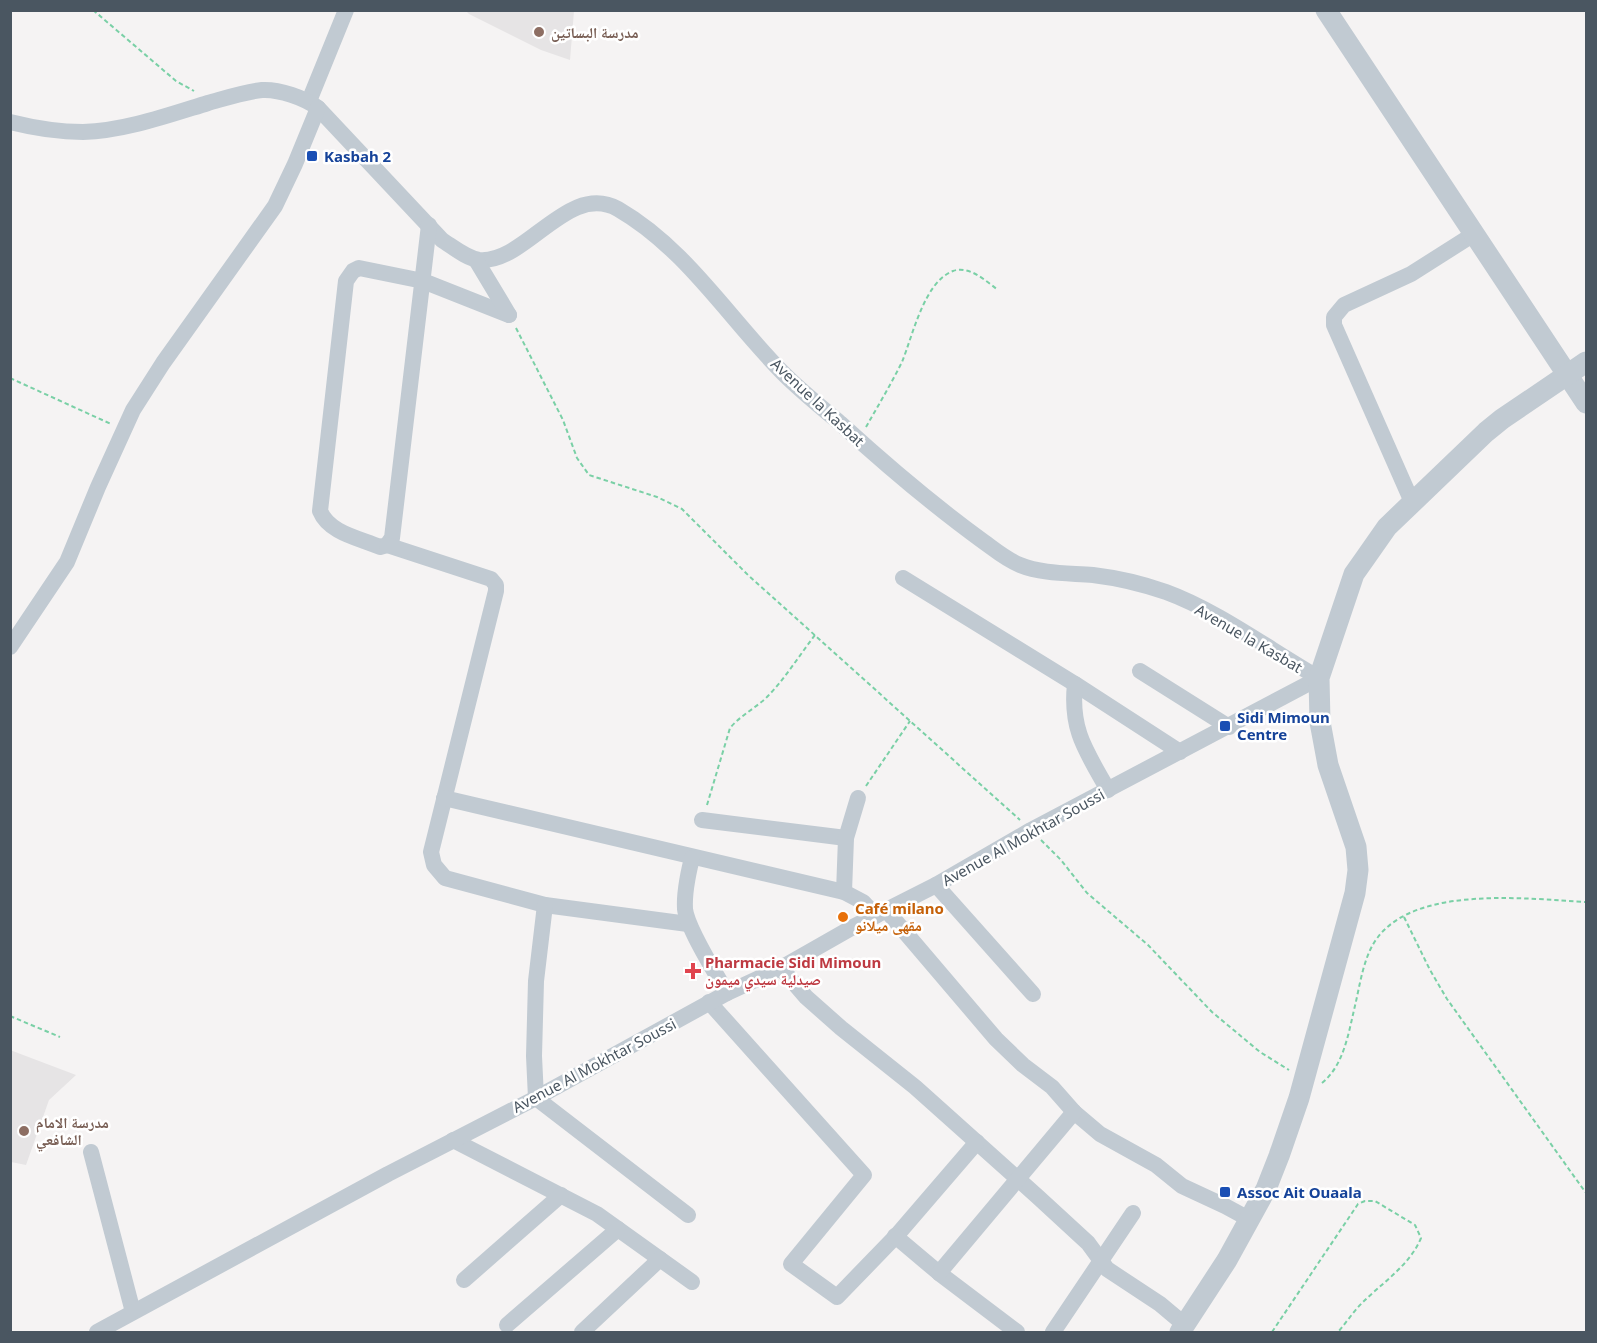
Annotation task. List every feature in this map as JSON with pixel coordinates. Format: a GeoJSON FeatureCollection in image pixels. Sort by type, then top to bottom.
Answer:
{"type":"FeatureCollection","features":[{"type":"Feature","properties":{"kind":"street"},"geometry":{"type":"LineString","coordinates":[[10,647],[67,562],[133,410],[275,206],[295,164],[346,10]]}},
{"type":"Feature","properties":{"kind":"street"},"geometry":{"type":"LineString","coordinates":[[1326,10],[1587,404]]}},
{"type":"Feature","properties":{"kind":"street"},"geometry":{"type":"LineString","coordinates":[[10,122],[39,129],[84,132],[146,122],[264,90],[314,105],[442,240],[476,260],[509,315]]}},
{"type":"Feature","properties":{"kind":"street","name":"Avenue la Kasbat"},"geometry":{"type":"LineString","coordinates":[[476,260],[490,260],[510,252],[543,228],[582,206],[599,204],[615,208],[645,228],[677,254],[783,373],[916,490],[985,543],[1019,564],[1052,572],[1119,579],[1169,593],[1224,621],[1319,678]]}},
{"type":"Feature","properties":{"kind":"street"},"geometry":{"type":"LineString","coordinates":[[387,545],[392,538],[429,225]]}},
{"type":"Feature","properties":{"kind":"street"},"geometry":{"type":"LineString","coordinates":[[1412,502],[1334,325],[1334,317],[1336,311],[1344,305],[1411,274],[1474,234]]}},
{"type":"Feature","properties":{"kind":"street"},"geometry":{"type":"LineString","coordinates":[[509,315],[423,281],[359,268],[353,271],[346,281],[320,511],[324,521],[331,527],[380,547],[387,545],[491,579],[496,585],[431,852],[434,865],[445,878],[545,905],[688,924]]}},
{"type":"Feature","properties":{"kind":"street"},"geometry":{"type":"LineString","coordinates":[[781,968],[806,997],[1019,1179],[1088,1244],[1107,1269],[1160,1304],[1182,1329],[1227,1260],[1266,1189],[1302,1089],[1355,892],[1358,870],[1353,838],[1328,765],[1320,722],[1319,678],[1354,574],[1387,528],[1502,419],[1587,362]]}},
{"type":"Feature","properties":{"kind":"street"},"geometry":{"type":"LineString","coordinates":[[903,578],[1180,752]]}},
{"type":"Feature","properties":{"kind":"street"},"geometry":{"type":"LineString","coordinates":[[1140,671],[1229,728]]}},
{"type":"Feature","properties":{"kind":"street","name":"Avenue Al Mokhtar Soussi"},"geometry":{"type":"LineString","coordinates":[[97,1332],[453,1140],[536,1098],[710,1002],[781,968],[936,885],[1031,830],[1229,728],[1270,703],[1319,678]]}},
{"type":"Feature","properties":{"kind":"street"},"geometry":{"type":"LineString","coordinates":[[1075,684],[1073,709],[1081,740],[1108,790]]}},
{"type":"Feature","properties":{"kind":"street"},"geometry":{"type":"LineString","coordinates":[[444,798],[844,892],[881,913],[996,1039],[1023,1065],[1052,1087],[1074,1112],[1100,1134],[1156,1165],[1182,1186],[1249,1219]]}},
{"type":"Feature","properties":{"kind":"street"},"geometry":{"type":"LineString","coordinates":[[844,892],[846,838],[858,798]]}},
{"type":"Feature","properties":{"kind":"street"},"geometry":{"type":"LineString","coordinates":[[702,820],[846,838]]}},
{"type":"Feature","properties":{"kind":"street"},"geometry":{"type":"LineString","coordinates":[[692,858],[685,892],[688,924],[727,993]]}},
{"type":"Feature","properties":{"kind":"street"},"geometry":{"type":"LineString","coordinates":[[936,885],[1033,994]]}},
{"type":"Feature","properties":{"kind":"street"},"geometry":{"type":"LineString","coordinates":[[545,905],[536,981],[534,1056],[536,1098],[688,1215]]}},
{"type":"Feature","properties":{"kind":"street"},"geometry":{"type":"LineString","coordinates":[[710,1002],[864,1175],[791,1264],[837,1297],[895,1236],[977,1142]]}},
{"type":"Feature","properties":{"kind":"street"},"geometry":{"type":"LineString","coordinates":[[939,1274],[1074,1112]]}},
{"type":"Feature","properties":{"kind":"street"},"geometry":{"type":"LineString","coordinates":[[453,1140],[597,1214],[692,1282]]}},
{"type":"Feature","properties":{"kind":"street"},"geometry":{"type":"LineString","coordinates":[[91,1152],[134,1312]]}},
{"type":"Feature","properties":{"kind":"street"},"geometry":{"type":"LineString","coordinates":[[464,1280],[561,1195]]}},
{"type":"Feature","properties":{"kind":"street"},"geometry":{"type":"LineString","coordinates":[[1060,1330],[1133,1213]]}},
{"type":"Feature","properties":{"kind":"street"},"geometry":{"type":"LineString","coordinates":[[507,1325],[618,1229]]}},
{"type":"Feature","properties":{"kind":"street"},"geometry":{"type":"LineString","coordinates":[[895,1236],[939,1274],[1017,1332]]}},
{"type":"Feature","properties":{"kind":"street"},"geometry":{"type":"LineString","coordinates":[[582,1332],[660,1259]]}},
{"type":"Feature","properties":{"kind":"path"},"geometry":{"type":"LineString","coordinates":[[93,10],[176,81],[213,102]]}},
{"type":"Feature","properties":{"kind":"path"},"geometry":{"type":"LineString","coordinates":[[858,440],[901,363],[928,296],[941,278],[955,270],[972,272],[998,290]]}},
{"type":"Feature","properties":{"kind":"path"},"geometry":{"type":"LineString","coordinates":[[509,315],[563,420],[577,458],[590,475],[657,497],[682,509],[748,575],[1031,830],[1087,893],[1148,945],[1212,1012],[1302,1089],[1331,1076],[1337,1066],[1343,1052],[1364,967],[1377,938],[1386,927],[1423,906],[1448,900],[1587,902]]}},
{"type":"Feature","properties":{"kind":"path"},"geometry":{"type":"LineString","coordinates":[[10,378],[124,430]]}},
{"type":"Feature","properties":{"kind":"path"},"geometry":{"type":"LineString","coordinates":[[702,820],[730,728],[739,718],[767,697],[815,635]]}},
{"type":"Feature","properties":{"kind":"path"},"geometry":{"type":"LineString","coordinates":[[858,798],[910,721]]}},
{"type":"Feature","properties":{"kind":"path"},"geometry":{"type":"LineString","coordinates":[[1404,916],[1447,999],[1587,1193]]}},
{"type":"Feature","properties":{"kind":"path"},"geometry":{"type":"LineString","coordinates":[[10,1016],[60,1037]]}},
{"type":"Feature","properties":{"kind":"path"},"geometry":{"type":"LineString","coordinates":[[1272,1332],[1358,1204],[1375,1201],[1415,1225],[1421,1238],[1402,1266],[1359,1306],[1338,1332]]}},
{"type":"Feature","properties":{"kind":"shaded area","name":"مدرسة البساتين"},"geometry":{"type":"Polygon","coordinates":[[[466,11],[574,11],[570,60],[541,50],[466,11]]]}},
{"type":"Feature","properties":{"kind":"shaded area","name":"مدرسة الامام الشافعي"},"geometry":{"type":"Polygon","coordinates":[[[10,1050],[76,1075],[49,1100],[26,1165],[11,1162],[10,1050]]]}},
{"type":"Feature","properties":{"kind":"place","name":"مدرسة البساتين"},"geometry":{"type":"Point","coordinates":[539,32]}},
{"type":"Feature","properties":{"kind":"place","name":"Kasbah 2"},"geometry":{"type":"Point","coordinates":[312,156]}},
{"type":"Feature","properties":{"kind":"place","name":"Sidi Mimoun Centre"},"geometry":{"type":"Point","coordinates":[1225,726]}},
{"type":"Feature","properties":{"kind":"place","name":"Café milano مقهى ميلانو"},"geometry":{"type":"Point","coordinates":[843,917]}},
{"type":"Feature","properties":{"kind":"place","name":"Pharmacie Sidi Mimoun صيدلية سيدي ميمون"},"geometry":{"type":"Point","coordinates":[693,971]}},
{"type":"Feature","properties":{"kind":"place","name":"مدرسة الامام الشافعي"},"geometry":{"type":"Point","coordinates":[24,1131]}},
{"type":"Feature","properties":{"kind":"place","name":"Assoc Ait Ouaala"},"geometry":{"type":"Point","coordinates":[1225,1192]}}]}
